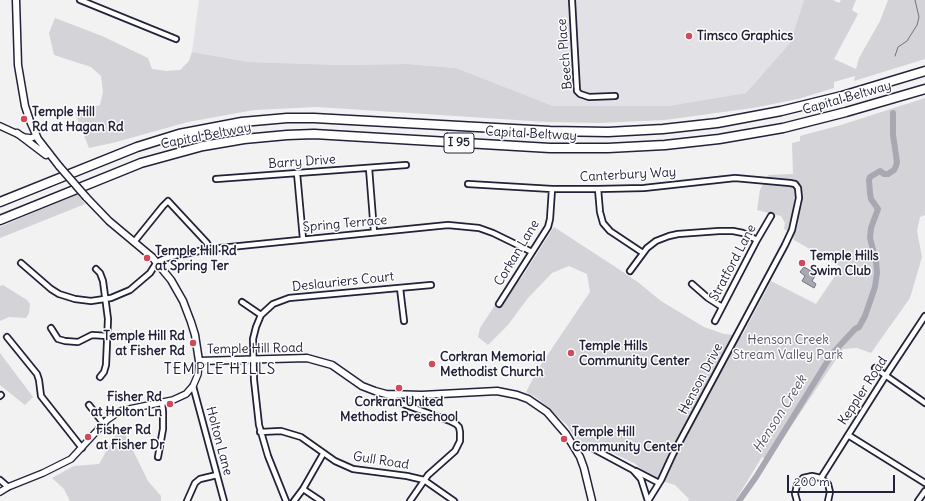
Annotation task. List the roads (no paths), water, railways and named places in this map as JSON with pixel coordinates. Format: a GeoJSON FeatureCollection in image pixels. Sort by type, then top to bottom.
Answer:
{"type":"FeatureCollection","features":[{"type":"Feature","properties":{"kind":"highway","name":"Capital Beltway"},"geometry":{"type":"LineString","coordinates":[[0,202],[138,146],[179,134],[242,122],[287,118],[314,118],[550,131],[608,132],[663,129],[717,123],[781,111],[842,96],[925,71]]}},
{"type":"Feature","properties":{"kind":"highway","name":"Capital Beltway"},"geometry":{"type":"LineString","coordinates":[[0,220],[141,163],[196,148],[244,139],[314,134],[550,148],[608,148],[665,145],[719,139],[783,128],[846,112],[925,89]]}},
{"type":"Feature","properties":{"kind":"main road","name":"Temple Hill Road"},"geometry":{"type":"LineString","coordinates":[[16,0],[18,64],[25,106],[35,134],[57,163],[108,222],[157,262],[172,281],[183,301],[191,322],[199,361],[307,358],[332,365],[362,386],[386,394],[422,395],[497,391],[517,395],[528,399],[547,412],[566,434],[576,450],[584,468],[591,501]]}},
{"type":"Feature","properties":{"kind":"main road"},"geometry":{"type":"LineString","coordinates":[[17,133],[57,163]]}},
{"type":"Feature","properties":{"kind":"main road"},"geometry":{"type":"LineString","coordinates":[[197,346],[204,356],[222,360]]}},
{"type":"Feature","properties":{"kind":"street"},"geometry":{"type":"LineString","coordinates":[[80,0],[176,39]]}},
{"type":"Feature","properties":{"kind":"street","name":"Beech Place"},"geometry":{"type":"LineString","coordinates":[[572,0],[578,91],[580,94],[589,97],[615,96]]}},
{"type":"Feature","properties":{"kind":"street"},"geometry":{"type":"LineString","coordinates":[[0,126],[17,133],[35,134]]}},
{"type":"Feature","properties":{"kind":"street","name":"Barry Drive"},"geometry":{"type":"LineString","coordinates":[[216,179],[406,165]]}},
{"type":"Feature","properties":{"kind":"street"},"geometry":{"type":"LineString","coordinates":[[369,168],[374,232]]}},
{"type":"Feature","properties":{"kind":"street"},"geometry":{"type":"LineString","coordinates":[[297,173],[303,239]]}},
{"type":"Feature","properties":{"kind":"street","name":"Canterbury Way"},"geometry":{"type":"LineString","coordinates":[[468,184],[552,189],[598,189],[644,188],[735,178],[790,183]]}},
{"type":"Feature","properties":{"kind":"street","name":"Henson Drive"},"geometry":{"type":"LineString","coordinates":[[648,501],[659,483],[792,230],[799,191],[797,185],[790,183]]}},
{"type":"Feature","properties":{"kind":"street","name":"Corkan Lane"},"geometry":{"type":"LineString","coordinates":[[499,304],[548,227],[552,189]]}},
{"type":"Feature","properties":{"kind":"street"},"geometry":{"type":"LineString","coordinates":[[598,189],[600,212],[603,223],[610,231],[643,253]]}},
{"type":"Feature","properties":{"kind":"street"},"geometry":{"type":"LineString","coordinates":[[134,242],[168,201],[206,241],[210,248]]}},
{"type":"Feature","properties":{"kind":"street","name":"Stratford Lane"},"geometry":{"type":"LineString","coordinates":[[715,321],[771,216]]}},
{"type":"Feature","properties":{"kind":"street","name":"Spring Terrace"},"geometry":{"type":"LineString","coordinates":[[157,262],[173,256],[210,248],[448,225],[468,227],[493,233],[532,252]]}},
{"type":"Feature","properties":{"kind":"street"},"geometry":{"type":"LineString","coordinates":[[630,271],[643,253],[656,241],[678,234],[733,231],[743,233],[757,240]]}},
{"type":"Feature","properties":{"kind":"street"},"geometry":{"type":"LineString","coordinates":[[21,264],[59,294],[84,300],[97,301],[122,294],[135,286],[150,273],[157,262]]}},
{"type":"Feature","properties":{"kind":"street"},"geometry":{"type":"LineString","coordinates":[[96,269],[100,273],[103,281],[106,299],[108,336],[106,365],[104,372],[100,377]]}},
{"type":"Feature","properties":{"kind":"street"},"geometry":{"type":"LineString","coordinates":[[692,284],[708,298],[722,307]]}},
{"type":"Feature","properties":{"kind":"street","name":"Deslauriers Court"},"geometry":{"type":"LineString","coordinates":[[261,315],[273,304],[289,298],[431,285]]}},
{"type":"Feature","properties":{"kind":"street"},"geometry":{"type":"LineString","coordinates":[[400,288],[404,320]]}},
{"type":"Feature","properties":{"kind":"street"},"geometry":{"type":"LineString","coordinates":[[242,302],[261,315],[254,333],[257,413],[260,432],[272,468],[286,501]]}},
{"type":"Feature","properties":{"kind":"street","name":"Keppler Road"},"geometry":{"type":"LineString","coordinates":[[822,478],[886,375],[924,320]]}},
{"type":"Feature","properties":{"kind":"street"},"geometry":{"type":"LineString","coordinates":[[50,328],[58,339],[64,342],[78,342],[92,335],[108,336]]}},
{"type":"Feature","properties":{"kind":"street"},"geometry":{"type":"LineString","coordinates":[[7,337],[37,374],[41,396],[82,448]]}},
{"type":"Feature","properties":{"kind":"street"},"geometry":{"type":"LineString","coordinates":[[0,492],[8,487],[66,463],[75,456],[104,424],[120,411],[162,403],[179,398],[186,394],[193,386],[198,374],[199,361]]}},
{"type":"Feature","properties":{"kind":"street"},"geometry":{"type":"LineString","coordinates":[[875,368],[925,403]]}},
{"type":"Feature","properties":{"kind":"street","name":"Holton Lane"},"geometry":{"type":"LineString","coordinates":[[193,386],[224,501]]}},
{"type":"Feature","properties":{"kind":"street"},"geometry":{"type":"LineString","coordinates":[[386,394],[403,404],[450,420],[459,427],[460,441],[455,451],[424,480],[410,501]]}},
{"type":"Feature","properties":{"kind":"street"},"geometry":{"type":"LineString","coordinates":[[158,458],[163,423],[162,403]]}},
{"type":"Feature","properties":{"kind":"street"},"geometry":{"type":"LineString","coordinates":[[89,405],[104,424]]}},
{"type":"Feature","properties":{"kind":"street","name":"Gull Road"},"geometry":{"type":"LineString","coordinates":[[260,432],[281,431],[297,436],[308,441],[324,454],[345,467],[424,480],[454,501]]}},
{"type":"Feature","properties":{"kind":"street"},"geometry":{"type":"LineString","coordinates":[[848,435],[925,483]]}},
{"type":"Feature","properties":{"kind":"street"},"geometry":{"type":"LineString","coordinates":[[576,450],[583,447],[592,448],[659,483]]}},
{"type":"Feature","properties":{"kind":"street"},"geometry":{"type":"LineString","coordinates":[[294,501],[324,454]]}},
{"type":"Feature","properties":{"kind":"street"},"geometry":{"type":"LineString","coordinates":[[633,470],[641,479],[648,501]]}},
{"type":"Feature","properties":{"kind":"street"},"geometry":{"type":"LineString","coordinates":[[186,501],[195,483],[200,479],[217,475]]}},
{"type":"Feature","properties":{"kind":"street"},"geometry":{"type":"LineString","coordinates":[[796,501],[795,489],[800,481],[808,476],[822,478],[825,481],[829,488],[830,497],[828,501]]}},
{"type":"Feature","properties":{"kind":"street"},"geometry":{"type":"LineString","coordinates":[[0,480],[8,487]]}},
{"type":"Feature","properties":{"kind":"street"},"geometry":{"type":"LineString","coordinates":[[303,489],[321,501]]}},
{"type":"Feature","properties":{"kind":"street"},"geometry":{"type":"LineString","coordinates":[[918,501],[925,491]]}},
{"type":"Feature","properties":{"kind":"waterway","name":"Henson Creek"},"geometry":{"type":"LineString","coordinates":[[895,56],[898,47],[907,41],[917,25],[919,17],[915,0]]}},
{"type":"Feature","properties":{"kind":"waterway","name":"Henson Creek"},"geometry":{"type":"LineString","coordinates":[[739,501],[756,477],[832,354],[855,329],[859,327],[865,316],[875,287],[877,273],[876,261],[870,238],[871,228],[878,209],[871,199],[869,180],[870,177],[880,171],[884,174],[888,174],[894,170],[896,166],[897,162],[893,135],[893,113]]}},
{"type":"Feature","properties":{"kind":"place","name":"Timsco Graphics"},"geometry":{"type":"Point","coordinates":[689,36]}},
{"type":"Feature","properties":{"kind":"place","name":"Temple Hill Rd at Hagan Rd"},"geometry":{"type":"Point","coordinates":[24,119]}},
{"type":"Feature","properties":{"kind":"place","name":"Temple Hill Rd at Spring Ter"},"geometry":{"type":"Point","coordinates":[147,258]}},
{"type":"Feature","properties":{"kind":"place","name":"Temple Hills Swim Club"},"geometry":{"type":"Point","coordinates":[802,263]}},
{"type":"Feature","properties":{"kind":"place","name":"Temple Hill Rd at Fisher Rd"},"geometry":{"type":"Point","coordinates":[193,343]}},
{"type":"Feature","properties":{"kind":"place","name":"Temple Hills Community Center"},"geometry":{"type":"Point","coordinates":[571,353]}},
{"type":"Feature","properties":{"kind":"place","name":"Corkran Memorial Methodist Church"},"geometry":{"type":"Point","coordinates":[432,364]}},
{"type":"Feature","properties":{"kind":"place","name":"Corkran United Methodist Preschool"},"geometry":{"type":"Point","coordinates":[399,388]}},
{"type":"Feature","properties":{"kind":"place","name":"Fisher Rd at Holton Ln"},"geometry":{"type":"Point","coordinates":[170,404]}},
{"type":"Feature","properties":{"kind":"place","name":"Fisher Rd at Fisher Dr"},"geometry":{"type":"Point","coordinates":[88,437]}},
{"type":"Feature","properties":{"kind":"place","name":"Temple Hill Community Center"},"geometry":{"type":"Point","coordinates":[564,439]}},
{"type":"Feature","properties":{"kind":"district","name":"TEMPLE HILLS"},"geometry":{"type":"Point","coordinates":[220,370]}},
{"type":"Feature","properties":{"kind":"park label","name":"Henson Creek Stream Valley Park"},"geometry":{"type":"Point","coordinates":[788,348]}}]}
